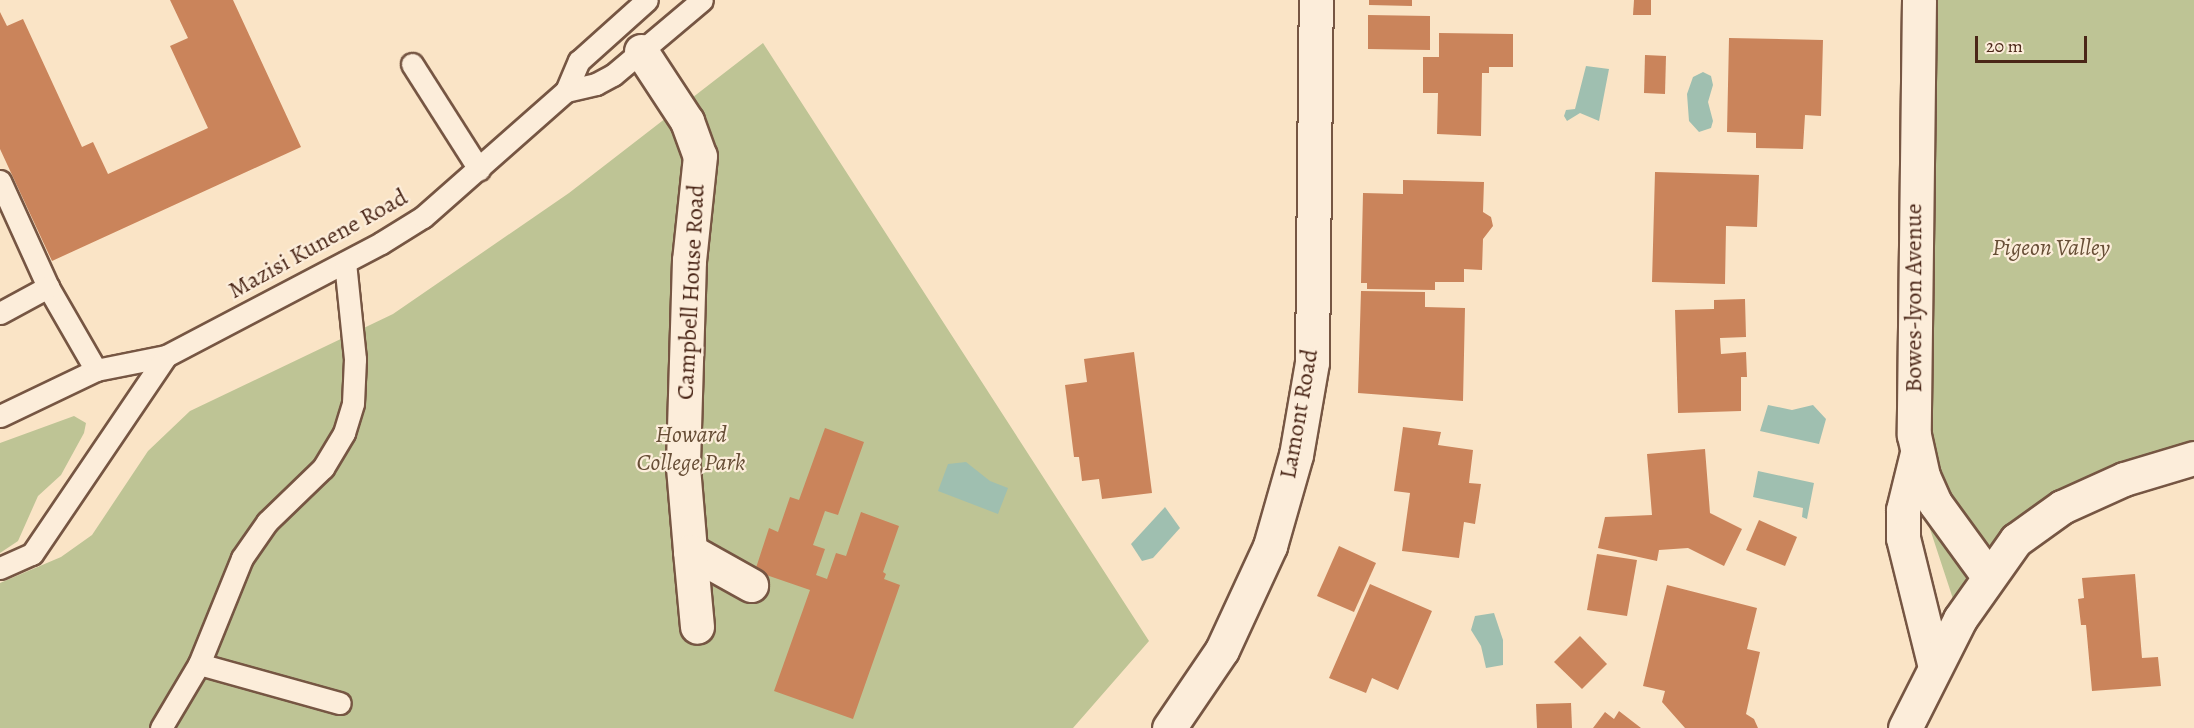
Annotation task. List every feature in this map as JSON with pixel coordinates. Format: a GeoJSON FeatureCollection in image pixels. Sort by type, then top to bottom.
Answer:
{"type":"FeatureCollection","features":[{"type":"Feature","properties":{"kind":"street","name":"Lamont Road"},"geometry":{"type":"LineString","coordinates":[[1169,728],[1222,650],[1270,546],[1296,455],[1312,362],[1316,0]]}},
{"type":"Feature","properties":{"kind":"street","name":"Bowes-lyon Avenue"},"geometry":{"type":"LineString","coordinates":[[1919,0],[1914,375],[1917,453],[1935,503],[1988,576]]}},
{"type":"Feature","properties":{"kind":"street","name":"Campbell House Road"},"geometry":{"type":"LineString","coordinates":[[641,51],[687,121],[699,156],[689,260],[683,467],[697,627]]}},
{"type":"Feature","properties":{"kind":"street"},"geometry":{"type":"LineString","coordinates":[[1917,453],[1903,510],[1903,538],[1935,667]]}},
{"type":"Feature","properties":{"kind":"street"},"geometry":{"type":"LineString","coordinates":[[1905,728],[1960,619],[1988,576],[2016,540],[2062,507],[2124,479],[2194,458]]}},
{"type":"Feature","properties":{"kind":"street"},"geometry":{"type":"LineString","coordinates":[[690,551],[751,585]]}},
{"type":"Feature","properties":{"kind":"lane","name":"Mazisi Kunene Road"},"geometry":{"type":"LineString","coordinates":[[0,416],[96,370],[166,356],[345,263],[423,217],[566,91],[579,61],[647,0]]}},
{"type":"Feature","properties":{"kind":"lane","name":"Mazisi Kunene Road"},"geometry":{"type":"LineString","coordinates":[[566,91],[596,84],[641,51],[702,0]]}},
{"type":"Feature","properties":{"kind":"lane"},"geometry":{"type":"LineString","coordinates":[[412,64],[479,169]]}},
{"type":"Feature","properties":{"kind":"lane"},"geometry":{"type":"LineString","coordinates":[[0,181],[48,287],[96,370]]}},
{"type":"Feature","properties":{"kind":"lane"},"geometry":{"type":"LineString","coordinates":[[161,728],[199,664],[242,558],[267,522],[322,468],[344,433],[353,403],[356,359],[345,263]]}},
{"type":"Feature","properties":{"kind":"lane"},"geometry":{"type":"LineString","coordinates":[[5,304],[48,287]]}},
{"type":"Feature","properties":{"kind":"lane","name":"Mazisi Kunene Road"},"geometry":{"type":"LineString","coordinates":[[0,568],[33,555],[166,356]]}},
{"type":"Feature","properties":{"kind":"lane"},"geometry":{"type":"LineString","coordinates":[[199,664],[340,703]]}},
{"type":"Feature","properties":{"kind":"green space","name":"Pigeon Valley"},"geometry":{"type":"Polygon","coordinates":[[[1912,0],[2194,0],[2194,463],[2077,495],[1955,605],[1907,459],[1912,0]]]}},
{"type":"Feature","properties":{"kind":"green space","name":"Howard College Park"},"geometry":{"type":"Polygon","coordinates":[[[763,43],[1149,641],[1073,728],[0,728],[0,583],[61,557],[92,535],[148,451],[190,411],[393,314],[569,193],[763,43]]]}},
{"type":"Feature","properties":{"kind":"green space"},"geometry":{"type":"Polygon","coordinates":[[[74,416],[86,423],[84,433],[61,475],[38,496],[18,541],[0,553],[0,443],[74,416]]]}},
{"type":"Feature","properties":{"kind":"shaded area"},"geometry":{"type":"Polygon","coordinates":[[[1586,66],[1609,69],[1599,121],[1580,113],[1567,121],[1564,116],[1566,110],[1575,109],[1586,66]]]}},
{"type":"Feature","properties":{"kind":"shaded area"},"geometry":{"type":"Polygon","coordinates":[[[1703,72],[1711,76],[1713,85],[1708,102],[1713,121],[1711,128],[1699,132],[1689,121],[1687,94],[1693,77],[1703,72]]]}},
{"type":"Feature","properties":{"kind":"shaded area"},"geometry":{"type":"Polygon","coordinates":[[[1768,405],[1792,410],[1813,405],[1826,419],[1819,444],[1760,431],[1768,405]]]}},
{"type":"Feature","properties":{"kind":"shaded area"},"geometry":{"type":"Polygon","coordinates":[[[966,462],[990,481],[1008,488],[998,514],[938,491],[948,464],[966,462]]]}},
{"type":"Feature","properties":{"kind":"shaded area"},"geometry":{"type":"Polygon","coordinates":[[[1758,471],[1814,483],[1807,519],[1802,517],[1803,508],[1753,497],[1758,471]]]}},
{"type":"Feature","properties":{"kind":"shaded area"},"geometry":{"type":"Polygon","coordinates":[[[1165,507],[1180,528],[1153,558],[1142,561],[1131,544],[1165,507]]]}},
{"type":"Feature","properties":{"kind":"shaded area"},"geometry":{"type":"Polygon","coordinates":[[[1494,613],[1503,640],[1503,665],[1486,668],[1481,646],[1471,630],[1475,616],[1494,613]]]}},
{"type":"Feature","properties":{"kind":"building"},"geometry":{"type":"Polygon","coordinates":[[[170,0],[233,0],[301,147],[52,261],[0,149],[0,12],[7,26],[23,19],[82,147],[93,142],[108,174],[208,128],[170,46],[188,38],[170,0]]]}},
{"type":"Feature","properties":{"kind":"building"},"geometry":{"type":"Polygon","coordinates":[[[1369,0],[1412,0],[1412,6],[1369,5],[1369,0]]]}},
{"type":"Feature","properties":{"kind":"building"},"geometry":{"type":"Polygon","coordinates":[[[1634,0],[1651,0],[1651,15],[1633,15],[1634,0]]]}},
{"type":"Feature","properties":{"kind":"building"},"geometry":{"type":"Polygon","coordinates":[[[1368,15],[1430,16],[1430,50],[1368,49],[1368,15]]]}},
{"type":"Feature","properties":{"kind":"building"},"geometry":{"type":"Polygon","coordinates":[[[1439,33],[1513,34],[1513,67],[1489,67],[1489,73],[1482,73],[1481,136],[1437,134],[1438,93],[1423,93],[1423,57],[1439,57],[1439,33]]]}},
{"type":"Feature","properties":{"kind":"building"},"geometry":{"type":"Polygon","coordinates":[[[1729,38],[1823,40],[1821,116],[1805,115],[1803,149],[1756,148],[1756,133],[1727,132],[1729,38]]]}},
{"type":"Feature","properties":{"kind":"building"},"geometry":{"type":"Polygon","coordinates":[[[1645,55],[1666,56],[1665,94],[1644,93],[1645,55]]]}},
{"type":"Feature","properties":{"kind":"building"},"geometry":{"type":"Polygon","coordinates":[[[1655,172],[1759,175],[1757,227],[1726,226],[1725,284],[1652,282],[1655,172]]]}},
{"type":"Feature","properties":{"kind":"building"},"geometry":{"type":"Polygon","coordinates":[[[1403,180],[1484,182],[1483,212],[1491,217],[1493,226],[1483,239],[1482,270],[1464,269],[1464,282],[1435,282],[1435,290],[1367,289],[1367,283],[1361,283],[1363,193],[1403,194],[1403,180]]]}},
{"type":"Feature","properties":{"kind":"building"},"geometry":{"type":"Polygon","coordinates":[[[1361,291],[1425,292],[1425,307],[1465,308],[1463,401],[1358,393],[1361,291]]]}},
{"type":"Feature","properties":{"kind":"building"},"geometry":{"type":"Polygon","coordinates":[[[1745,299],[1746,337],[1720,338],[1721,354],[1746,352],[1747,377],[1741,377],[1741,411],[1678,413],[1675,310],[1714,309],[1714,300],[1745,299]]]}},
{"type":"Feature","properties":{"kind":"building"},"geometry":{"type":"Polygon","coordinates":[[[1134,352],[1152,493],[1102,499],[1099,479],[1082,481],[1079,457],[1074,457],[1065,385],[1087,382],[1084,359],[1134,352]]]}},
{"type":"Feature","properties":{"kind":"building"},"geometry":{"type":"Polygon","coordinates":[[[1403,427],[1441,432],[1438,445],[1473,450],[1469,483],[1481,484],[1475,524],[1464,522],[1459,558],[1402,551],[1410,493],[1394,491],[1403,427]]]}},
{"type":"Feature","properties":{"kind":"building"},"geometry":{"type":"Polygon","coordinates":[[[825,428],[864,442],[838,515],[825,511],[813,545],[825,549],[816,575],[827,579],[836,553],[846,556],[861,512],[899,526],[883,572],[886,574],[884,579],[900,585],[853,719],[774,691],[810,590],[755,571],[769,528],[778,532],[790,497],[799,500],[825,428]]]}},
{"type":"Feature","properties":{"kind":"building"},"geometry":{"type":"Polygon","coordinates":[[[1705,449],[1710,513],[1742,529],[1724,566],[1688,548],[1659,550],[1657,561],[1598,548],[1605,517],[1652,515],[1647,454],[1705,449]]]}},
{"type":"Feature","properties":{"kind":"building"},"geometry":{"type":"Polygon","coordinates":[[[1759,520],[1797,537],[1785,566],[1746,550],[1759,520]]]}},
{"type":"Feature","properties":{"kind":"building"},"geometry":{"type":"Polygon","coordinates":[[[1339,546],[1376,563],[1354,612],[1317,596],[1339,546]]]}},
{"type":"Feature","properties":{"kind":"building"},"geometry":{"type":"Polygon","coordinates":[[[1597,554],[1637,560],[1627,616],[1587,610],[1597,554]]]}},
{"type":"Feature","properties":{"kind":"building"},"geometry":{"type":"Polygon","coordinates":[[[2135,574],[2142,658],[2158,657],[2161,686],[2092,691],[2086,625],[2081,625],[2078,599],[2084,598],[2082,578],[2135,574]]]}},
{"type":"Feature","properties":{"kind":"building"},"geometry":{"type":"Polygon","coordinates":[[[1370,584],[1432,611],[1398,690],[1372,678],[1366,693],[1329,678],[1370,584]]]}},
{"type":"Feature","properties":{"kind":"building"},"geometry":{"type":"Polygon","coordinates":[[[1667,585],[1757,608],[1747,649],[1760,652],[1746,714],[1754,719],[1758,728],[1685,728],[1662,702],[1665,691],[1643,686],[1667,585]]]}},
{"type":"Feature","properties":{"kind":"building"},"geometry":{"type":"Polygon","coordinates":[[[1580,636],[1607,664],[1582,689],[1554,662],[1580,636]]]}},
{"type":"Feature","properties":{"kind":"building"},"geometry":{"type":"Polygon","coordinates":[[[1571,703],[1572,728],[1537,728],[1536,704],[1571,703]]]}},
{"type":"Feature","properties":{"kind":"building"},"geometry":{"type":"Polygon","coordinates":[[[1619,711],[1641,728],[1593,728],[1605,712],[1614,719],[1619,711]]]}}]}
